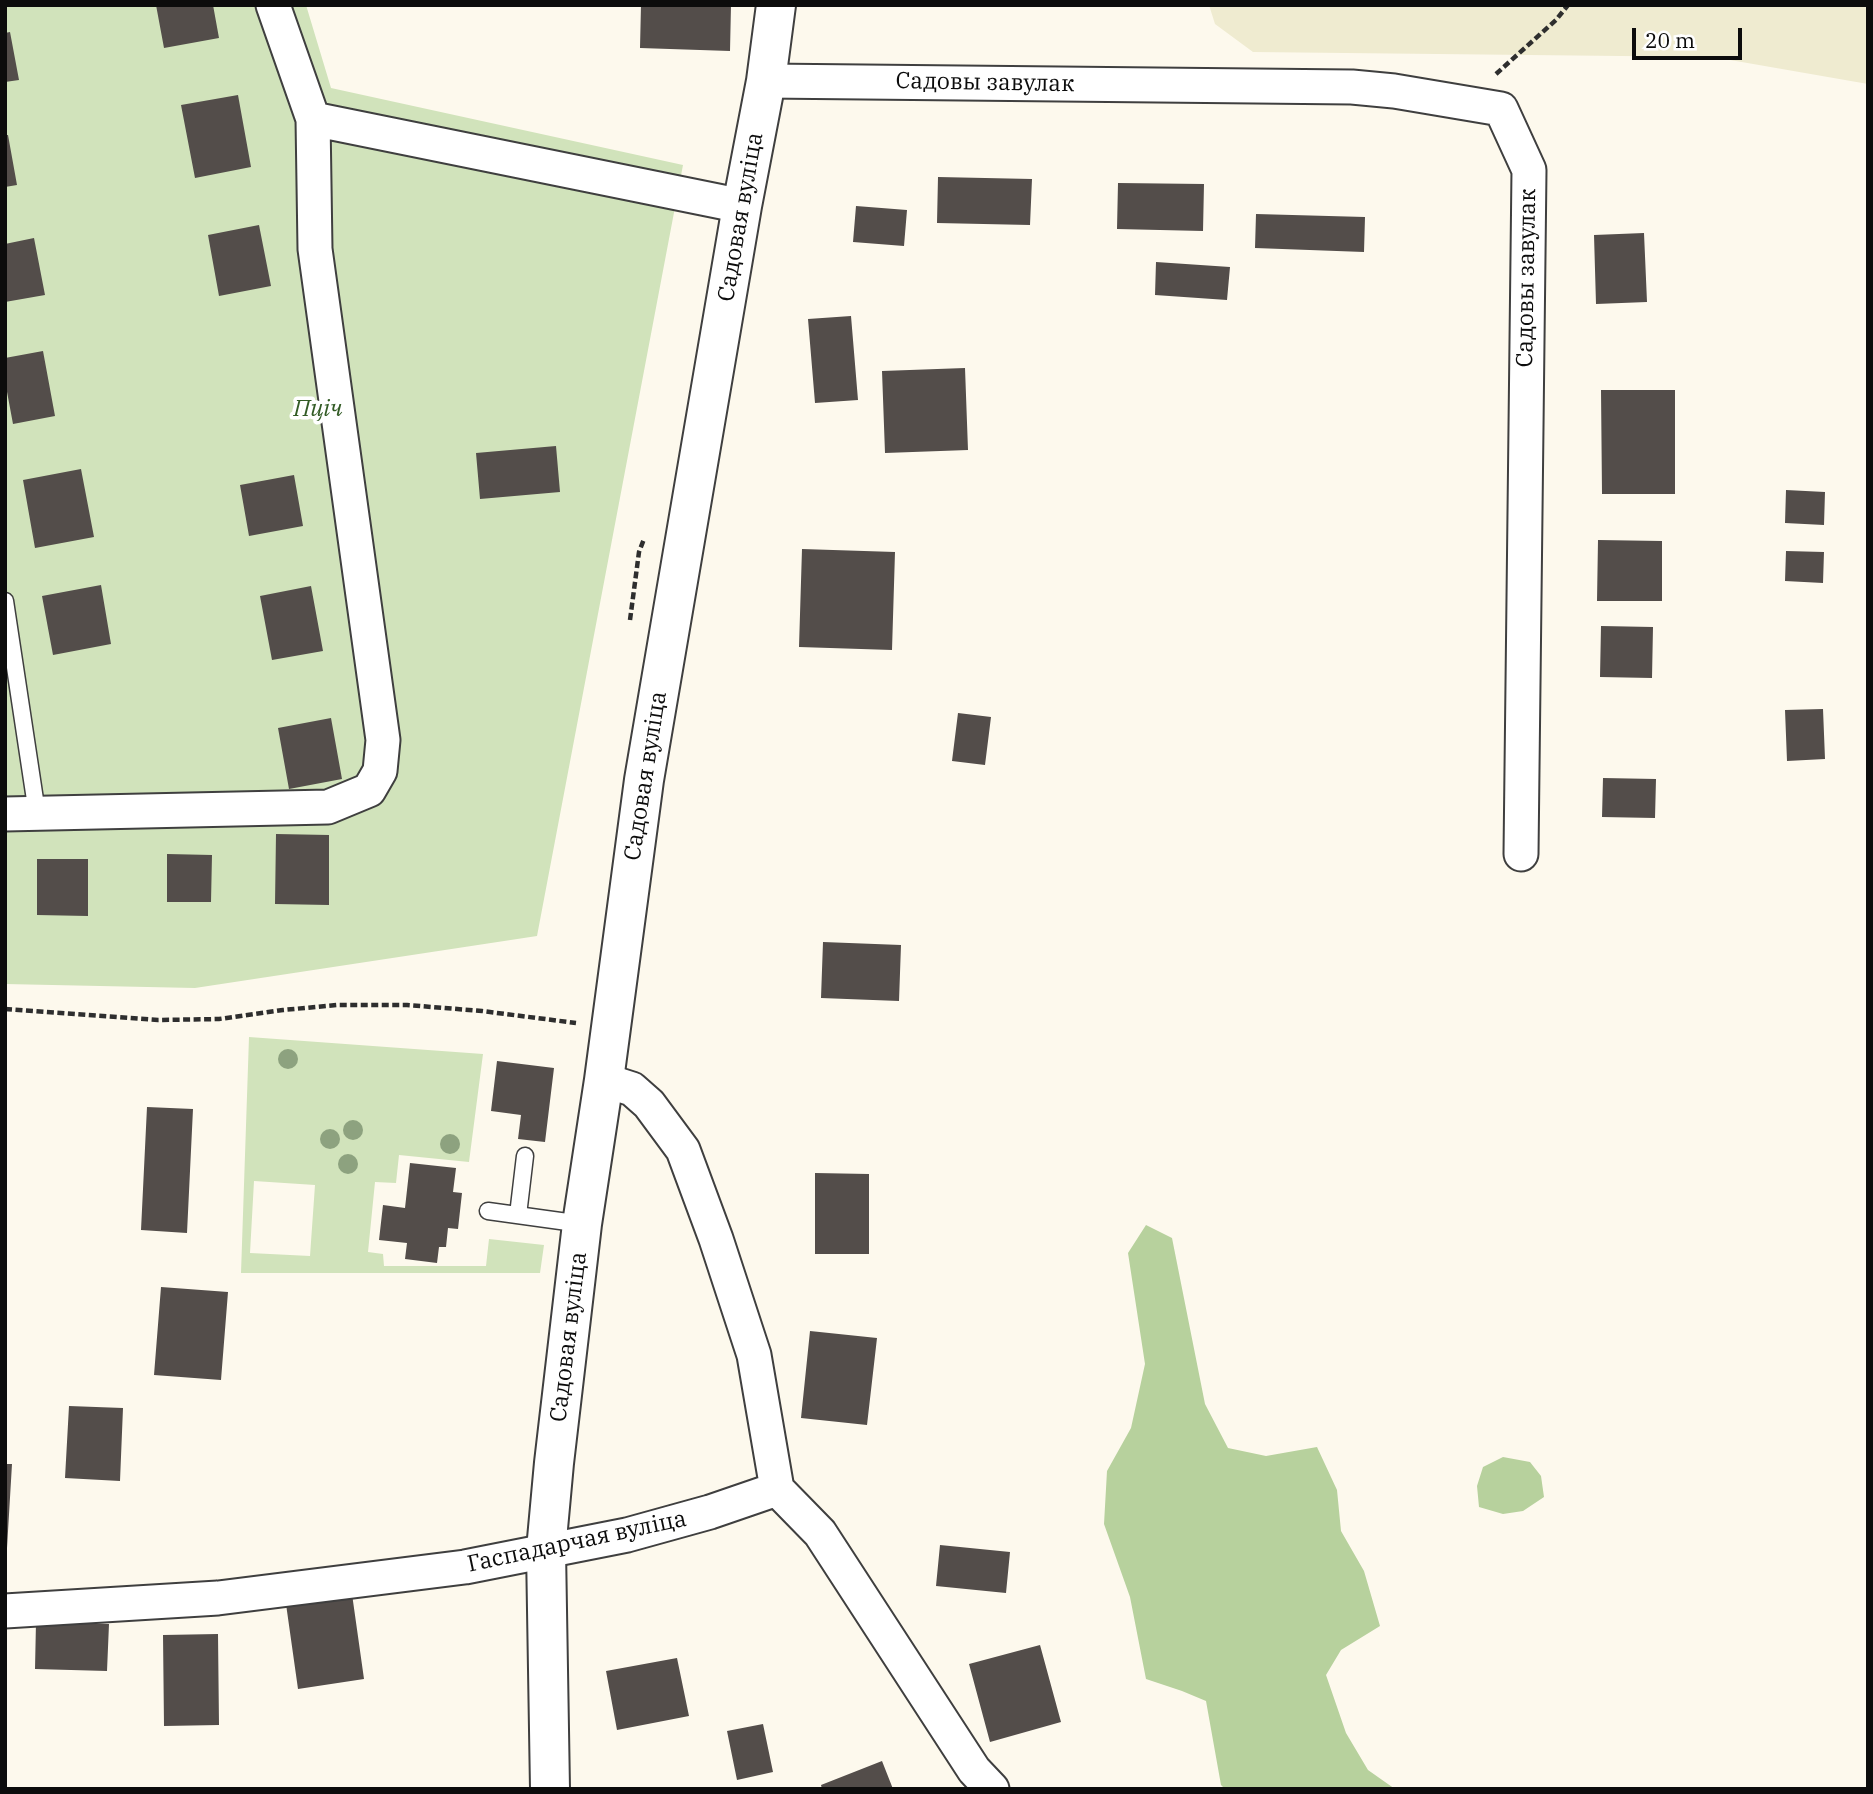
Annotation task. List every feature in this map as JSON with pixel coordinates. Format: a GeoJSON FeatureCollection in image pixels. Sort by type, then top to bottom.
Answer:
{"type":"FeatureCollection","features":[{"type":"Feature","properties":{"kind":"street"},"geometry":{"type":"LineString","coordinates":[[21,814],[328,807],[369,790],[380,771],[383,740],[315,249],[313,119],[273,5]]}},
{"type":"Feature","properties":{"kind":"street","name":"Садовая вуліца"},"geometry":{"type":"LineString","coordinates":[[550,1789],[546,1550],[582,1224],[644,780],[766,80],[776,5]]}},
{"type":"Feature","properties":{"kind":"street","name":"Садовы завулак"},"geometry":{"type":"LineString","coordinates":[[766,80],[1352,87],[1394,91],[1501,109],[1529,170],[1521,854]]}},
{"type":"Feature","properties":{"kind":"street"},"geometry":{"type":"LineString","coordinates":[[313,119],[742,206]]}},
{"type":"Feature","properties":{"kind":"street"},"geometry":{"type":"LineString","coordinates":[[604,1080],[632,1089],[649,1104],[683,1150],[754,1355],[777,1489],[820,1533],[974,1770],[992,1789]]}},
{"type":"Feature","properties":{"kind":"street","name":"Гаспадарчая вуліца"},"geometry":{"type":"LineString","coordinates":[[5,1611],[218,1598],[465,1567],[627,1535],[710,1512],[777,1489]]}},
{"type":"Feature","properties":{"kind":"lane"},"geometry":{"type":"LineString","coordinates":[[5,601],[21,814]]}},
{"type":"Feature","properties":{"kind":"lane"},"geometry":{"type":"LineString","coordinates":[[519,1215],[525,1156]]}},
{"type":"Feature","properties":{"kind":"lane"},"geometry":{"type":"LineString","coordinates":[[488,1212],[582,1224]]}},
{"type":"Feature","properties":{"kind":"path"},"geometry":{"type":"LineString","coordinates":[[1441,99],[1497,73],[1556,20],[1568,5]]}},
{"type":"Feature","properties":{"kind":"path"},"geometry":{"type":"LineString","coordinates":[[5,1009],[158,1020],[219,1019],[337,1005],[407,1005],[482,1011],[610,1028]]}},
{"type":"Feature","properties":{"kind":"shaded area"},"geometry":{"type":"Polygon","coordinates":[[[1209,5],[1868,5],[1868,84],[1713,57],[1253,52],[1215,24],[1209,5]]]}},
{"type":"Feature","properties":{"kind":"green space","name":"Пціч"},"geometry":{"type":"Polygon","coordinates":[[[5,5],[306,5],[331,88],[683,165],[537,936],[195,988],[5,984],[5,5]]]}},
{"type":"Feature","properties":{"kind":"green space"},"geometry":{"type":"Polygon","coordinates":[[[249,1037],[483,1054],[469,1162],[399,1155],[396,1183],[375,1182],[368,1252],[383,1254],[384,1266],[486,1266],[489,1239],[544,1245],[540,1273],[241,1273],[249,1037]],[[254,1181],[250,1253],[310,1256],[315,1185],[254,1181]]]}},
{"type":"Feature","properties":{"kind":"green space"},"geometry":{"type":"Polygon","coordinates":[[[1146,1225],[1172,1238],[1205,1404],[1228,1448],[1266,1456],[1317,1447],[1337,1490],[1341,1531],[1364,1571],[1380,1626],[1341,1650],[1326,1675],[1346,1733],[1368,1770],[1395,1789],[1225,1789],[1221,1785],[1206,1701],[1146,1679],[1130,1597],[1104,1524],[1107,1471],[1131,1428],[1145,1364],[1128,1253],[1146,1225]]]}},
{"type":"Feature","properties":{"kind":"green space"},"geometry":{"type":"Polygon","coordinates":[[[1503,1457],[1530,1462],[1541,1476],[1544,1497],[1523,1511],[1503,1514],[1479,1507],[1477,1486],[1483,1467],[1503,1457]]]}},
{"type":"Feature","properties":{"kind":"building"},"geometry":{"type":"Polygon","coordinates":[[[156,5],[213,5],[219,38],[164,48],[156,5]]]}},
{"type":"Feature","properties":{"kind":"building"},"geometry":{"type":"Polygon","coordinates":[[[641,5],[731,5],[730,51],[640,48],[641,5]]]}},
{"type":"Feature","properties":{"kind":"building"},"geometry":{"type":"Polygon","coordinates":[[[10,32],[19,80],[5,82],[5,33],[10,32]]]}},
{"type":"Feature","properties":{"kind":"building"},"geometry":{"type":"Polygon","coordinates":[[[238,95],[251,167],[195,178],[181,105],[238,95]]]}},
{"type":"Feature","properties":{"kind":"building"},"geometry":{"type":"Polygon","coordinates":[[[5,135],[8,135],[17,185],[5,187],[5,135]]]}},
{"type":"Feature","properties":{"kind":"building"},"geometry":{"type":"Polygon","coordinates":[[[938,177],[1032,179],[1030,225],[937,223],[938,177]]]}},
{"type":"Feature","properties":{"kind":"building"},"geometry":{"type":"Polygon","coordinates":[[[1118,183],[1204,184],[1203,231],[1117,229],[1118,183]]]}},
{"type":"Feature","properties":{"kind":"building"},"geometry":{"type":"Polygon","coordinates":[[[856,206],[907,210],[904,246],[853,242],[856,206]]]}},
{"type":"Feature","properties":{"kind":"building"},"geometry":{"type":"Polygon","coordinates":[[[1256,214],[1365,217],[1364,252],[1255,248],[1256,214]]]}},
{"type":"Feature","properties":{"kind":"building"},"geometry":{"type":"Polygon","coordinates":[[[259,225],[271,286],[219,296],[208,235],[259,225]]]}},
{"type":"Feature","properties":{"kind":"building"},"geometry":{"type":"Polygon","coordinates":[[[1644,233],[1647,302],[1596,304],[1594,235],[1644,233]]]}},
{"type":"Feature","properties":{"kind":"building"},"geometry":{"type":"Polygon","coordinates":[[[34,238],[45,295],[5,302],[5,244],[34,238]]]}},
{"type":"Feature","properties":{"kind":"building"},"geometry":{"type":"Polygon","coordinates":[[[1156,262],[1230,267],[1227,300],[1155,295],[1156,262]]]}},
{"type":"Feature","properties":{"kind":"building"},"geometry":{"type":"Polygon","coordinates":[[[851,316],[858,400],[815,403],[808,319],[851,316]]]}},
{"type":"Feature","properties":{"kind":"building"},"geometry":{"type":"Polygon","coordinates":[[[43,351],[55,416],[13,424],[5,381],[5,358],[43,351]]]}},
{"type":"Feature","properties":{"kind":"building"},"geometry":{"type":"Polygon","coordinates":[[[965,368],[968,450],[885,453],[882,371],[965,368]]]}},
{"type":"Feature","properties":{"kind":"building"},"geometry":{"type":"Polygon","coordinates":[[[1601,390],[1675,390],[1675,494],[1602,494],[1601,390]]]}},
{"type":"Feature","properties":{"kind":"building"},"geometry":{"type":"Polygon","coordinates":[[[556,446],[560,492],[480,499],[476,453],[556,446]]]}},
{"type":"Feature","properties":{"kind":"building"},"geometry":{"type":"Polygon","coordinates":[[[81,469],[94,537],[35,548],[23,480],[81,469]]]}},
{"type":"Feature","properties":{"kind":"building"},"geometry":{"type":"Polygon","coordinates":[[[294,475],[303,526],[249,536],[240,485],[294,475]]]}},
{"type":"Feature","properties":{"kind":"building"},"geometry":{"type":"Polygon","coordinates":[[[1786,490],[1825,492],[1824,525],[1785,523],[1786,490]]]}},
{"type":"Feature","properties":{"kind":"building"},"geometry":{"type":"Polygon","coordinates":[[[1598,540],[1662,541],[1662,601],[1597,601],[1598,540]]]}},
{"type":"Feature","properties":{"kind":"building"},"geometry":{"type":"Polygon","coordinates":[[[802,549],[895,552],[892,650],[799,647],[802,549]]]}},
{"type":"Feature","properties":{"kind":"building"},"geometry":{"type":"Polygon","coordinates":[[[1786,551],[1824,552],[1823,583],[1785,581],[1786,551]]]}},
{"type":"Feature","properties":{"kind":"building"},"geometry":{"type":"Polygon","coordinates":[[[101,585],[111,644],[53,655],[42,596],[101,585]]]}},
{"type":"Feature","properties":{"kind":"building"},"geometry":{"type":"Polygon","coordinates":[[[311,586],[323,651],[272,660],[260,596],[311,586]]]}},
{"type":"Feature","properties":{"kind":"building"},"geometry":{"type":"Polygon","coordinates":[[[1601,626],[1653,627],[1652,678],[1600,677],[1601,626]]]}},
{"type":"Feature","properties":{"kind":"building"},"geometry":{"type":"Polygon","coordinates":[[[1823,709],[1825,759],[1787,761],[1785,710],[1823,709]]]}},
{"type":"Feature","properties":{"kind":"building"},"geometry":{"type":"Polygon","coordinates":[[[958,713],[991,717],[985,765],[952,761],[958,713]]]}},
{"type":"Feature","properties":{"kind":"building"},"geometry":{"type":"Polygon","coordinates":[[[331,718],[342,779],[289,789],[278,728],[331,718]]]}},
{"type":"Feature","properties":{"kind":"building"},"geometry":{"type":"Polygon","coordinates":[[[1603,778],[1656,779],[1655,818],[1602,817],[1603,778]]]}},
{"type":"Feature","properties":{"kind":"building"},"geometry":{"type":"Polygon","coordinates":[[[276,834],[329,835],[329,905],[275,904],[276,834]]]}},
{"type":"Feature","properties":{"kind":"building"},"geometry":{"type":"Polygon","coordinates":[[[167,854],[212,855],[211,902],[167,902],[167,854]]]}},
{"type":"Feature","properties":{"kind":"building"},"geometry":{"type":"Polygon","coordinates":[[[37,859],[88,859],[88,916],[37,915],[37,859]]]}},
{"type":"Feature","properties":{"kind":"building"},"geometry":{"type":"Polygon","coordinates":[[[823,942],[901,945],[899,1001],[821,998],[823,942]]]}},
{"type":"Feature","properties":{"kind":"building"},"geometry":{"type":"Polygon","coordinates":[[[497,1061],[554,1068],[545,1142],[518,1139],[521,1115],[491,1111],[497,1061]]]}},
{"type":"Feature","properties":{"kind":"building"},"geometry":{"type":"Polygon","coordinates":[[[147,1107],[193,1109],[187,1233],[141,1230],[147,1107]]]}},
{"type":"Feature","properties":{"kind":"building"},"geometry":{"type":"Polygon","coordinates":[[[410,1163],[456,1168],[453,1192],[462,1193],[458,1229],[448,1228],[446,1247],[439,1247],[437,1263],[405,1259],[407,1243],[379,1240],[383,1205],[405,1208],[410,1163]]]}},
{"type":"Feature","properties":{"kind":"building"},"geometry":{"type":"Polygon","coordinates":[[[815,1173],[869,1174],[869,1254],[815,1254],[815,1173]]]}},
{"type":"Feature","properties":{"kind":"building"},"geometry":{"type":"Polygon","coordinates":[[[161,1287],[228,1292],[221,1380],[154,1375],[161,1287]]]}},
{"type":"Feature","properties":{"kind":"building"},"geometry":{"type":"Polygon","coordinates":[[[810,1331],[877,1338],[867,1425],[801,1418],[810,1331]]]}},
{"type":"Feature","properties":{"kind":"building"},"geometry":{"type":"Polygon","coordinates":[[[69,1406],[123,1408],[120,1481],[65,1478],[69,1406]]]}},
{"type":"Feature","properties":{"kind":"building"},"geometry":{"type":"Polygon","coordinates":[[[5,1464],[12,1464],[7,1548],[5,1548],[5,1464]]]}},
{"type":"Feature","properties":{"kind":"building"},"geometry":{"type":"Polygon","coordinates":[[[940,1545],[1010,1552],[1006,1593],[936,1586],[940,1545]]]}},
{"type":"Feature","properties":{"kind":"building"},"geometry":{"type":"Polygon","coordinates":[[[352,1594],[364,1679],[298,1689],[286,1604],[352,1594]]]}},
{"type":"Feature","properties":{"kind":"building"},"geometry":{"type":"Polygon","coordinates":[[[36,1622],[109,1624],[107,1671],[35,1669],[36,1622]]]}},
{"type":"Feature","properties":{"kind":"building"},"geometry":{"type":"Polygon","coordinates":[[[218,1634],[219,1725],[164,1726],[163,1635],[218,1634]]]}},
{"type":"Feature","properties":{"kind":"building"},"geometry":{"type":"Polygon","coordinates":[[[1040,1645],[1061,1722],[990,1742],[969,1664],[1040,1645]]]}},
{"type":"Feature","properties":{"kind":"building"},"geometry":{"type":"Polygon","coordinates":[[[677,1658],[689,1716],[617,1730],[606,1671],[677,1658]]]}},
{"type":"Feature","properties":{"kind":"building"},"geometry":{"type":"Polygon","coordinates":[[[763,1724],[773,1772],[737,1780],[727,1731],[763,1724]]]}},
{"type":"Feature","properties":{"kind":"building"},"geometry":{"type":"Polygon","coordinates":[[[882,1761],[893,1789],[822,1789],[821,1785],[882,1761]]]}}]}
